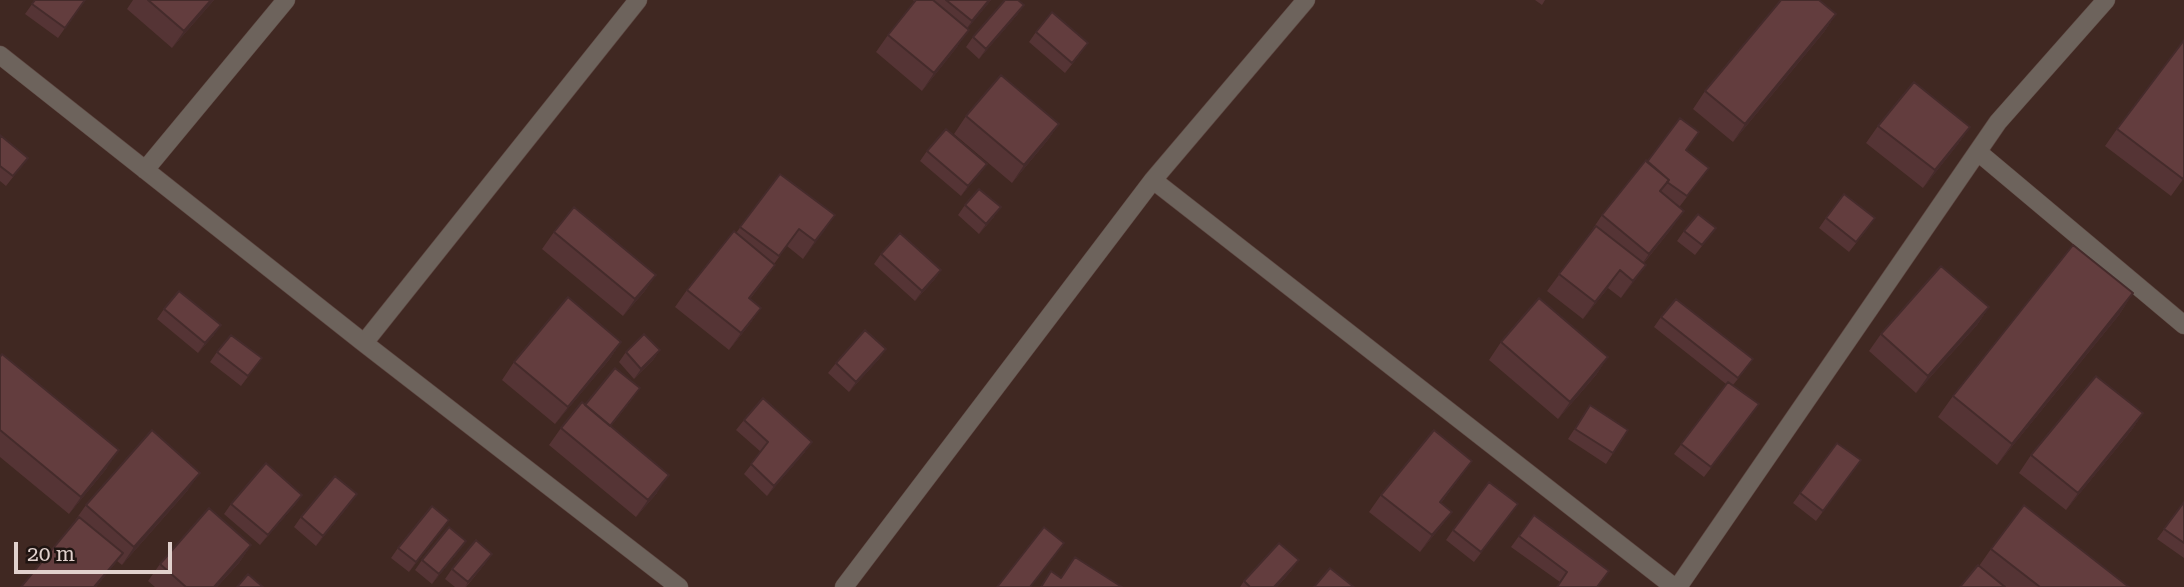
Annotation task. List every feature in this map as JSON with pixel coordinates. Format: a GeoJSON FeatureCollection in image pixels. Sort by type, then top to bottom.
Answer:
{"type":"FeatureCollection","features":[{"type":"Feature","properties":{"kind":"street"},"geometry":{"type":"LineString","coordinates":[[145,170],[286,0]]}},
{"type":"Feature","properties":{"kind":"street"},"geometry":{"type":"LineString","coordinates":[[364,343],[638,0]]}},
{"type":"Feature","properties":{"kind":"street"},"geometry":{"type":"LineString","coordinates":[[844,587],[1153,180],[1306,0]]}},
{"type":"Feature","properties":{"kind":"street"},"geometry":{"type":"LineString","coordinates":[[1153,180],[1676,587],[1998,122],[2106,0]]}},
{"type":"Feature","properties":{"kind":"street"},"geometry":{"type":"LineString","coordinates":[[0,55],[364,343],[679,587]]}},
{"type":"Feature","properties":{"kind":"street"},"geometry":{"type":"LineString","coordinates":[[1978,152],[2184,325]]}},
{"type":"Feature","properties":{"kind":"building"},"geometry":{"type":"Polygon","coordinates":[[[35,0],[85,0],[65,28],[32,4],[35,0]]]}},
{"type":"Feature","properties":{"kind":"building"},"geometry":{"type":"Polygon","coordinates":[[[148,0],[211,0],[184,31],[148,0]]]}},
{"type":"Feature","properties":{"kind":"building"},"geometry":{"type":"Polygon","coordinates":[[[916,0],[933,0],[969,30],[934,73],[888,35],[916,0]]]}},
{"type":"Feature","properties":{"kind":"building"},"geometry":{"type":"Polygon","coordinates":[[[946,0],[989,0],[972,21],[946,0]]]}},
{"type":"Feature","properties":{"kind":"building"},"geometry":{"type":"Polygon","coordinates":[[[1005,0],[1018,0],[1024,5],[986,49],[973,37],[1005,0]]]}},
{"type":"Feature","properties":{"kind":"building"},"geometry":{"type":"Polygon","coordinates":[[[1781,0],[1819,0],[1836,14],[1745,124],[1705,91],[1781,0]]]}},
{"type":"Feature","properties":{"kind":"building"},"geometry":{"type":"Polygon","coordinates":[[[1052,12],[1088,43],[1072,63],[1036,32],[1052,12]]]}},
{"type":"Feature","properties":{"kind":"building"},"geometry":{"type":"Polygon","coordinates":[[[2184,40],[2184,177],[2183,179],[2117,129],[2184,40]]]}},
{"type":"Feature","properties":{"kind":"building"},"geometry":{"type":"Polygon","coordinates":[[[1001,75],[1059,124],[1024,165],[966,116],[1001,75]]]}},
{"type":"Feature","properties":{"kind":"building"},"geometry":{"type":"Polygon","coordinates":[[[1914,82],[1970,127],[1935,170],[1878,126],[1914,82]]]}},
{"type":"Feature","properties":{"kind":"building"},"geometry":{"type":"Polygon","coordinates":[[[1680,118],[1699,132],[1686,150],[1709,168],[1687,196],[1667,182],[1669,180],[1647,162],[1680,118]]]}},
{"type":"Feature","properties":{"kind":"building"},"geometry":{"type":"Polygon","coordinates":[[[946,129],[987,164],[968,186],[927,151],[946,129]]]}},
{"type":"Feature","properties":{"kind":"building"},"geometry":{"type":"Polygon","coordinates":[[[0,135],[28,158],[13,176],[0,166],[0,135]]]}},
{"type":"Feature","properties":{"kind":"building"},"geometry":{"type":"Polygon","coordinates":[[[1646,160],[1669,180],[1660,191],[1684,211],[1649,254],[1602,215],[1646,160]]]}},
{"type":"Feature","properties":{"kind":"building"},"geometry":{"type":"Polygon","coordinates":[[[780,174],[835,215],[815,241],[799,229],[779,256],[740,227],[780,174]]]}},
{"type":"Feature","properties":{"kind":"building"},"geometry":{"type":"Polygon","coordinates":[[[979,189],[1001,207],[986,224],[965,205],[979,189]]]}},
{"type":"Feature","properties":{"kind":"building"},"geometry":{"type":"Polygon","coordinates":[[[1844,194],[1875,218],[1856,242],[1826,218],[1844,194]]]}},
{"type":"Feature","properties":{"kind":"building"},"geometry":{"type":"Polygon","coordinates":[[[574,207],[656,275],[635,299],[554,232],[574,207]]]}},
{"type":"Feature","properties":{"kind":"building"},"geometry":{"type":"Polygon","coordinates":[[[1698,214],[1716,228],[1702,245],[1684,231],[1698,214]]]}},
{"type":"Feature","properties":{"kind":"building"},"geometry":{"type":"Polygon","coordinates":[[[1596,226],[1646,265],[1633,281],[1620,270],[1595,302],[1559,274],[1596,226]]]}},
{"type":"Feature","properties":{"kind":"building"},"geometry":{"type":"Polygon","coordinates":[[[734,231],[775,265],[749,298],[761,308],[741,333],[687,290],[734,231]]]}},
{"type":"Feature","properties":{"kind":"building"},"geometry":{"type":"Polygon","coordinates":[[[900,233],[941,270],[922,291],[881,254],[900,233]]]}},
{"type":"Feature","properties":{"kind":"building"},"geometry":{"type":"Polygon","coordinates":[[[2073,245],[2133,293],[2012,444],[1953,396],[2073,245]]]}},
{"type":"Feature","properties":{"kind":"building"},"geometry":{"type":"Polygon","coordinates":[[[1941,266],[1989,307],[1928,376],[1881,334],[1941,266]]]}},
{"type":"Feature","properties":{"kind":"building"},"geometry":{"type":"Polygon","coordinates":[[[179,291],[221,325],[205,343],[164,309],[179,291]]]}},
{"type":"Feature","properties":{"kind":"building"},"geometry":{"type":"Polygon","coordinates":[[[568,297],[621,342],[568,407],[514,362],[568,297]]]}},
{"type":"Feature","properties":{"kind":"building"},"geometry":{"type":"Polygon","coordinates":[[[1539,298],[1608,357],[1570,402],[1501,342],[1539,298]]]}},
{"type":"Feature","properties":{"kind":"building"},"geometry":{"type":"Polygon","coordinates":[[[1676,299],[1753,359],[1738,378],[1661,317],[1676,299]]]}},
{"type":"Feature","properties":{"kind":"building"},"geometry":{"type":"Polygon","coordinates":[[[865,330],[886,349],[856,382],[836,363],[865,330]]]}},
{"type":"Feature","properties":{"kind":"building"},"geometry":{"type":"Polygon","coordinates":[[[644,334],[660,350],[641,369],[626,352],[644,334]]]}},
{"type":"Feature","properties":{"kind":"building"},"geometry":{"type":"Polygon","coordinates":[[[231,335],[262,358],[248,376],[217,352],[231,335]]]}},
{"type":"Feature","properties":{"kind":"building"},"geometry":{"type":"Polygon","coordinates":[[[2,354],[119,450],[81,497],[0,430],[2,354]]]}},
{"type":"Feature","properties":{"kind":"building"},"geometry":{"type":"Polygon","coordinates":[[[615,368],[640,388],[610,426],[585,405],[615,368]]]}},
{"type":"Feature","properties":{"kind":"building"},"geometry":{"type":"Polygon","coordinates":[[[2096,376],[2143,413],[2078,493],[2031,455],[2096,376]]]}},
{"type":"Feature","properties":{"kind":"building"},"geometry":{"type":"Polygon","coordinates":[[[1728,382],[1759,404],[1711,467],[1681,444],[1728,382]]]}},
{"type":"Feature","properties":{"kind":"building"},"geometry":{"type":"Polygon","coordinates":[[[763,398],[812,442],[774,486],[751,464],[768,442],[744,420],[763,398]]]}},
{"type":"Feature","properties":{"kind":"building"},"geometry":{"type":"Polygon","coordinates":[[[582,402],[669,475],[648,500],[561,428],[582,402]]]}},
{"type":"Feature","properties":{"kind":"building"},"geometry":{"type":"Polygon","coordinates":[[[1590,405],[1628,430],[1613,453],[1575,429],[1590,405]]]}},
{"type":"Feature","properties":{"kind":"building"},"geometry":{"type":"Polygon","coordinates":[[[152,430],[200,473],[134,547],[86,505],[152,430]]]}},
{"type":"Feature","properties":{"kind":"building"},"geometry":{"type":"Polygon","coordinates":[[[1434,430],[1472,461],[1440,502],[1452,512],[1432,535],[1381,495],[1434,430]]]}},
{"type":"Feature","properties":{"kind":"building"},"geometry":{"type":"Polygon","coordinates":[[[1837,443],[1861,460],[1823,511],[1800,493],[1837,443]]]}},
{"type":"Feature","properties":{"kind":"building"},"geometry":{"type":"Polygon","coordinates":[[[266,463],[302,495],[268,535],[231,504],[266,463]]]}},
{"type":"Feature","properties":{"kind":"building"},"geometry":{"type":"Polygon","coordinates":[[[335,476],[357,494],[323,536],[301,517],[335,476]]]}},
{"type":"Feature","properties":{"kind":"building"},"geometry":{"type":"Polygon","coordinates":[[[1489,482],[1518,504],[1481,552],[1453,530],[1489,482]]]}},
{"type":"Feature","properties":{"kind":"building"},"geometry":{"type":"Polygon","coordinates":[[[2184,502],[2184,543],[2164,529],[2184,502]]]}},
{"type":"Feature","properties":{"kind":"building"},"geometry":{"type":"Polygon","coordinates":[[[2024,505],[2129,587],[2040,587],[1991,549],[2024,505]]]}},
{"type":"Feature","properties":{"kind":"building"},"geometry":{"type":"Polygon","coordinates":[[[432,506],[449,520],[416,562],[398,548],[432,506]]]}},
{"type":"Feature","properties":{"kind":"building"},"geometry":{"type":"Polygon","coordinates":[[[209,508],[251,545],[214,587],[186,587],[160,564],[209,508]]]}},
{"type":"Feature","properties":{"kind":"building"},"geometry":{"type":"Polygon","coordinates":[[[1534,515],[1609,571],[1597,587],[1557,587],[1567,572],[1519,536],[1534,515]]]}},
{"type":"Feature","properties":{"kind":"building"},"geometry":{"type":"Polygon","coordinates":[[[79,517],[123,553],[94,587],[21,587],[79,517]]]}},
{"type":"Feature","properties":{"kind":"building"},"geometry":{"type":"Polygon","coordinates":[[[449,527],[466,541],[439,574],[422,560],[449,527]]]}},
{"type":"Feature","properties":{"kind":"building"},"geometry":{"type":"Polygon","coordinates":[[[1044,527],[1064,543],[1030,587],[997,587],[1044,527]]]}},
{"type":"Feature","properties":{"kind":"building"},"geometry":{"type":"Polygon","coordinates":[[[476,540],[492,554],[468,582],[452,569],[476,540]]]}},
{"type":"Feature","properties":{"kind":"building"},"geometry":{"type":"Polygon","coordinates":[[[1279,543],[1299,560],[1274,587],[1250,587],[1244,581],[1279,543]]]}},
{"type":"Feature","properties":{"kind":"building"},"geometry":{"type":"Polygon","coordinates":[[[1075,557],[1122,587],[1041,587],[1051,571],[1061,578],[1075,557]]]}},
{"type":"Feature","properties":{"kind":"building"},"geometry":{"type":"Polygon","coordinates":[[[1978,565],[2005,587],[1960,587],[1978,565]]]}},
{"type":"Feature","properties":{"kind":"building"},"geometry":{"type":"Polygon","coordinates":[[[1330,568],[1354,587],[1314,587],[1330,568]]]}},
{"type":"Feature","properties":{"kind":"building"},"geometry":{"type":"Polygon","coordinates":[[[248,574],[263,587],[237,587],[248,574]]]}}]}
